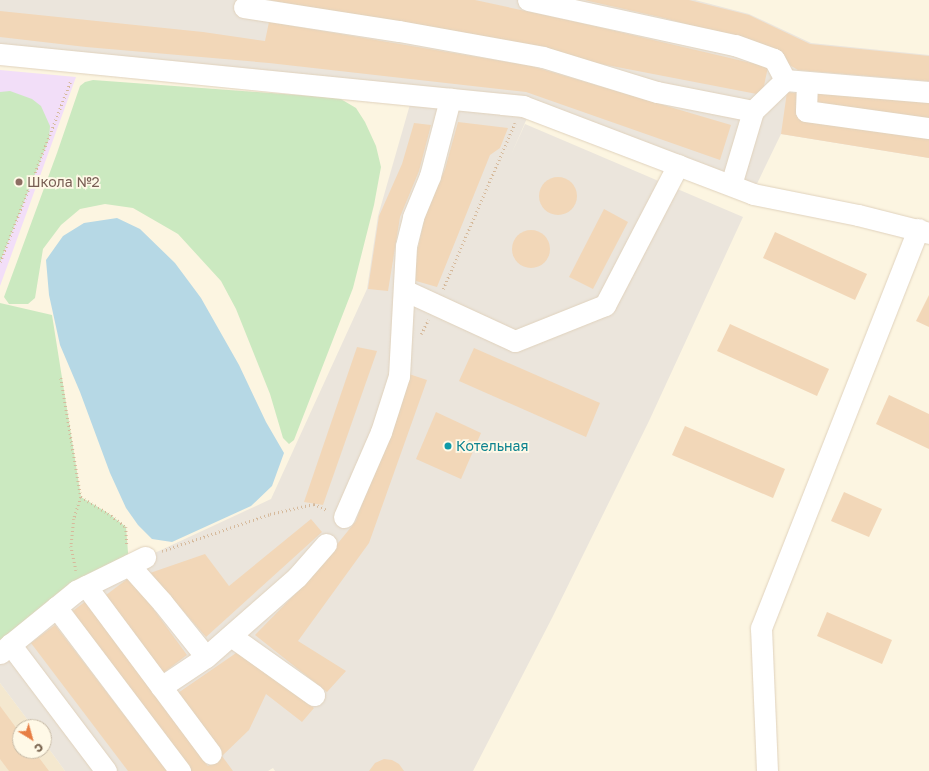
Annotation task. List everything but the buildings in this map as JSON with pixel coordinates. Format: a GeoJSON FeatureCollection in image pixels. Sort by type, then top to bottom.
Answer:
{"type":"FeatureCollection","features":[{"type":"Feature","properties":{"kind":"street"},"geometry":{"type":"LineString","coordinates":[[528,0],[734,45],[774,59],[785,80]]}},
{"type":"Feature","properties":{"kind":"street"},"geometry":{"type":"LineString","coordinates":[[244,7],[399,31],[543,57],[657,92],[753,110]]}},
{"type":"Feature","properties":{"kind":"street"},"geometry":{"type":"LineString","coordinates":[[0,54],[523,106],[753,194],[858,215],[923,231],[761,628],[767,771]]}},
{"type":"Feature","properties":{"kind":"street"},"geometry":{"type":"LineString","coordinates":[[731,186],[753,110],[785,80],[929,92]]}},
{"type":"Feature","properties":{"kind":"street"},"geometry":{"type":"LineString","coordinates":[[807,82],[806,111],[929,128]]}},
{"type":"Feature","properties":{"kind":"street"},"geometry":{"type":"LineString","coordinates":[[344,517],[381,432],[398,376],[406,246],[414,216],[430,176],[450,98]]}},
{"type":"Feature","properties":{"kind":"street"},"geometry":{"type":"LineString","coordinates":[[404,290],[516,341],[605,305],[678,165]]}},
{"type":"Feature","properties":{"kind":"street"},"geometry":{"type":"LineString","coordinates":[[161,687],[206,657],[231,636],[297,577],[326,544]]}},
{"type":"Feature","properties":{"kind":"street"},"geometry":{"type":"LineString","coordinates":[[106,771],[5,649],[62,602],[86,586],[137,561],[162,602],[206,657]]}},
{"type":"Feature","properties":{"kind":"street"},"geometry":{"type":"LineString","coordinates":[[86,586],[211,754]]}},
{"type":"Feature","properties":{"kind":"street"},"geometry":{"type":"LineString","coordinates":[[62,602],[180,771]]}},
{"type":"Feature","properties":{"kind":"street"},"geometry":{"type":"LineString","coordinates":[[231,636],[314,695]]}},
{"type":"Feature","properties":{"kind":"path"},"geometry":{"type":"LineString","coordinates":[[0,262],[78,62]]}},
{"type":"Feature","properties":{"kind":"path"},"geometry":{"type":"LineString","coordinates":[[419,337],[436,305],[523,106]]}},
{"type":"Feature","properties":{"kind":"path"},"geometry":{"type":"LineString","coordinates":[[61,378],[81,497],[74,519],[71,546],[76,571],[62,602]]}},
{"type":"Feature","properties":{"kind":"path"},"geometry":{"type":"LineString","coordinates":[[81,497],[108,513],[126,527],[137,561],[270,514],[314,504],[344,517]]}},
{"type":"Feature","properties":{"kind":"shaded area"},"geometry":{"type":"Polygon","coordinates":[[[0,0],[695,0],[749,14],[811,43],[929,55],[929,158],[781,134],[753,192],[531,109],[511,155],[525,124],[743,217],[649,421],[552,618],[473,771],[275,771],[273,768],[268,771],[65,771],[52,753],[52,719],[27,719],[0,683],[0,653],[146,557],[271,499],[367,289],[378,216],[413,94],[0,51],[0,0]]]}},
{"type":"Feature","properties":{"kind":"shaded area","name":"Школа №2"},"geometry":{"type":"Polygon","coordinates":[[[0,70],[76,77],[0,286],[0,70]]]}},
{"type":"Feature","properties":{"kind":"shaded area"},"geometry":{"type":"Polygon","coordinates":[[[0,683],[27,719],[12,719],[12,759],[52,759],[52,753],[65,771],[0,771],[0,683]]]}},
{"type":"Feature","properties":{"kind":"green space"},"geometry":{"type":"Polygon","coordinates":[[[93,80],[339,98],[356,108],[365,122],[376,146],[381,167],[374,205],[353,288],[294,440],[289,444],[283,438],[270,394],[236,309],[221,281],[178,234],[133,208],[105,204],[80,209],[61,225],[43,249],[35,298],[28,304],[9,304],[4,297],[80,86],[85,82],[93,80]]]}},
{"type":"Feature","properties":{"kind":"green space","name":"Школа №2"},"geometry":{"type":"Polygon","coordinates":[[[10,91],[32,99],[41,106],[50,126],[49,139],[0,262],[0,92],[10,91]]]}},
{"type":"Feature","properties":{"kind":"green space"},"geometry":{"type":"Polygon","coordinates":[[[0,303],[52,315],[81,497],[108,513],[126,527],[129,565],[0,653],[0,303]]]}},
{"type":"Feature","properties":{"kind":"water"},"geometry":{"type":"Polygon","coordinates":[[[117,218],[140,229],[175,263],[201,298],[239,365],[266,422],[284,453],[272,486],[251,506],[172,542],[152,539],[138,525],[126,508],[110,473],[80,392],[60,345],[49,295],[46,260],[63,236],[84,223],[117,218]]]}},
{"type":"Feature","properties":{"kind":"place","name":"Школа №2"},"geometry":{"type":"Point","coordinates":[19,182]}},
{"type":"Feature","properties":{"kind":"place","name":"Котельная"},"geometry":{"type":"Point","coordinates":[448,446]}}]}
